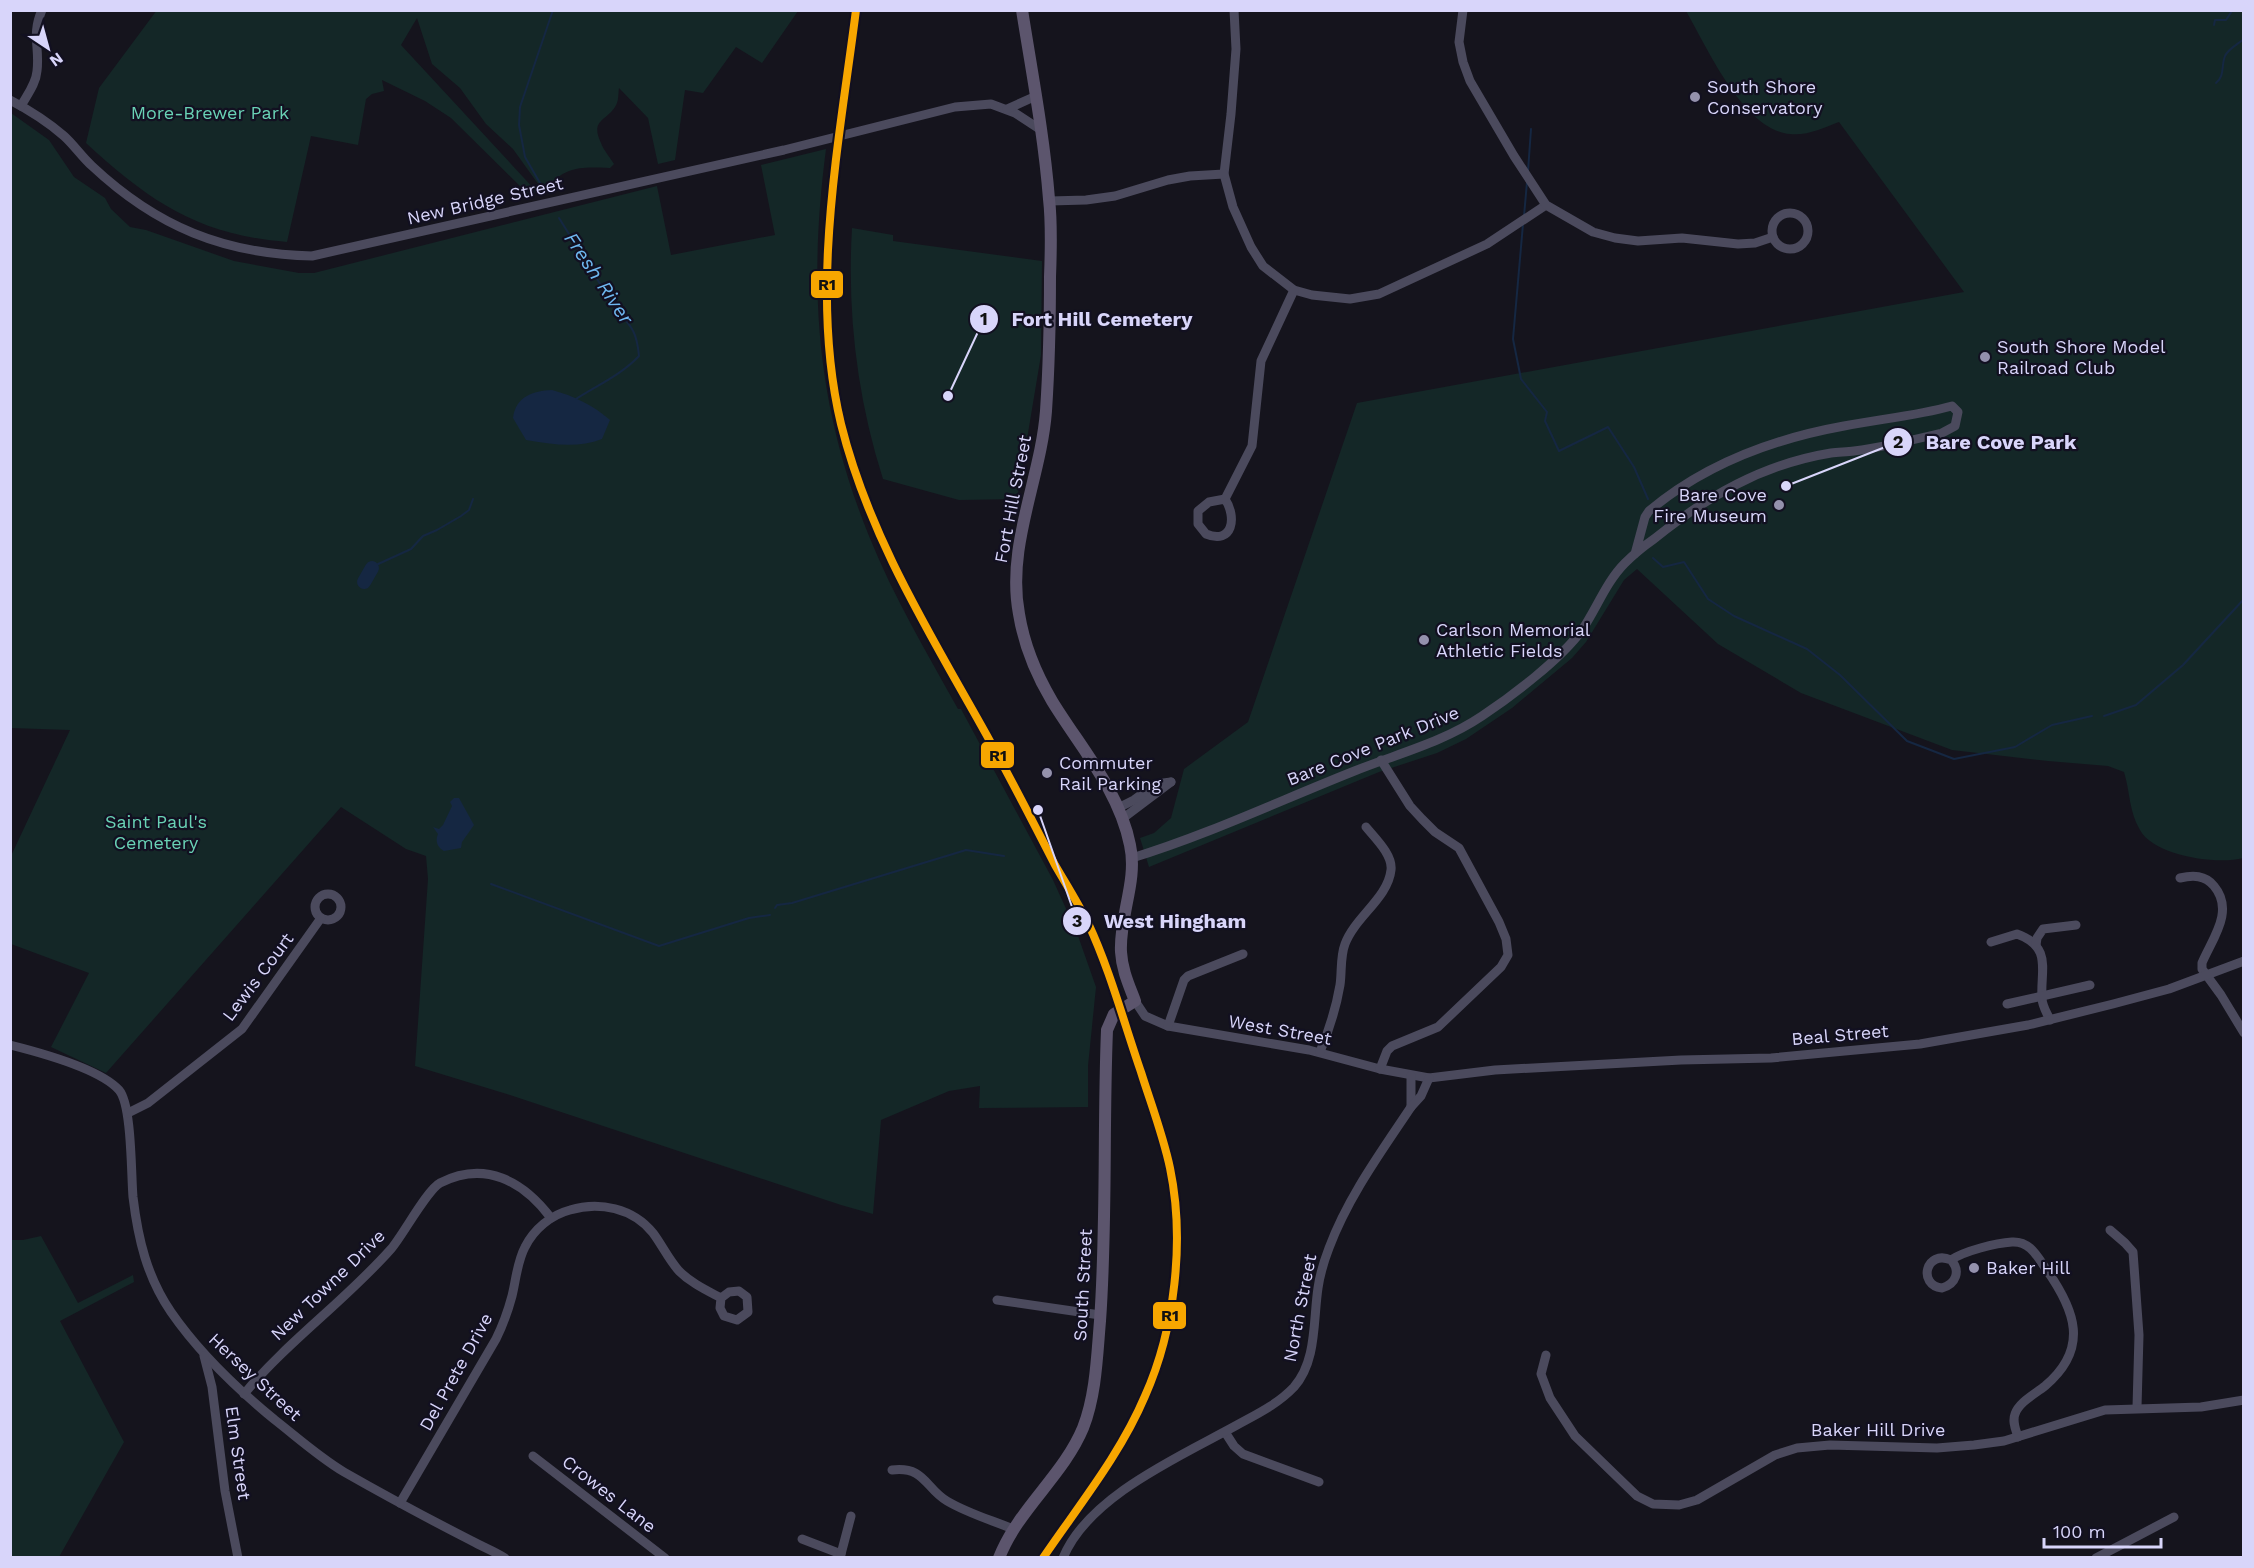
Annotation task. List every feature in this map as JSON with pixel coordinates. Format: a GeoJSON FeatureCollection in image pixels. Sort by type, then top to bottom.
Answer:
{"type":"FeatureCollection","features":[{"type":"Feature","properties":{"kind":"main road","name":"Fort Hill Street"},"geometry":{"type":"LineString","coordinates":[[1022,10],[1050,201],[1050,311],[1046,418],[1023,527],[1017,570],[1018,613],[1036,673],[1090,757],[1120,813],[1132,858],[1121,951],[1124,972],[1135,1001]]}},
{"type":"Feature","properties":{"kind":"main road","name":"South Street"},"geometry":{"type":"LineString","coordinates":[[999,1557],[1013,1529],[1064,1460],[1083,1429],[1092,1396],[1100,1315],[1106,1206],[1107,1030],[1114,1014],[1135,1001]]}},
{"type":"Feature","properties":{"kind":"street"},"geometry":{"type":"LineString","coordinates":[[21,106],[35,82],[37,71],[35,28],[42,10]]}},
{"type":"Feature","properties":{"kind":"street"},"geometry":{"type":"LineString","coordinates":[[1234,10],[1236,39],[1232,114],[1224,174],[1233,207],[1251,248],[1263,266],[1294,290],[1312,296],[1350,299],[1379,294],[1487,244],[1546,205]]}},
{"type":"Feature","properties":{"kind":"street"},"geometry":{"type":"LineString","coordinates":[[1463,10],[1459,42],[1470,81],[1546,205],[1593,232],[1615,238],[1638,241],[1682,238],[1738,244],[1755,243],[1773,237]]}},
{"type":"Feature","properties":{"kind":"street"},"geometry":{"type":"LineString","coordinates":[[1007,109],[1036,96]]}},
{"type":"Feature","properties":{"kind":"street","name":"New Bridge Street"},"geometry":{"type":"LineString","coordinates":[[10,100],[58,131],[92,166],[146,210],[172,224],[213,241],[240,248],[312,256],[826,140],[955,107],[991,104],[1007,109],[1041,130]]}},
{"type":"Feature","properties":{"kind":"street"},"geometry":{"type":"LineString","coordinates":[[1050,201],[1115,196],[1168,180],[1224,174]]}},
{"type":"Feature","properties":{"kind":"street"},"geometry":{"type":"LineString","coordinates":[[1788,213],[1800,215],[1809,228],[1805,242],[1792,249],[1782,247],[1773,237],[1774,223],[1779,216],[1788,213]]}},
{"type":"Feature","properties":{"kind":"street"},"geometry":{"type":"LineString","coordinates":[[1225,499],[1252,446],[1261,361],[1294,290]]}},
{"type":"Feature","properties":{"kind":"street","name":"Bare Cove Park Drive"},"geometry":{"type":"LineString","coordinates":[[1132,858],[1227,824],[1381,760],[1428,745],[1471,723],[1547,666],[1574,642],[1615,574],[1635,554],[1692,508],[1739,482],[1830,453],[1865,449],[1942,433],[1955,426],[1958,412],[1952,406],[1921,414],[1843,426],[1774,443],[1726,461],[1701,474],[1648,511],[1635,554]]}},
{"type":"Feature","properties":{"kind":"street"},"geometry":{"type":"LineString","coordinates":[[1225,499],[1232,514],[1232,525],[1225,533],[1217,536],[1206,534],[1198,524],[1198,511],[1209,502],[1225,499]]}},
{"type":"Feature","properties":{"kind":"street"},"geometry":{"type":"LineString","coordinates":[[1380,1069],[1386,1051],[1392,1046],[1438,1027],[1501,967],[1508,955],[1506,939],[1499,922],[1459,848],[1435,832],[1410,806],[1381,760]]}},
{"type":"Feature","properties":{"kind":"street"},"geometry":{"type":"LineString","coordinates":[[1171,782],[1137,810],[1120,813],[1156,784],[1171,782]]}},
{"type":"Feature","properties":{"kind":"street"},"geometry":{"type":"LineString","coordinates":[[1320,1052],[1332,1020],[1345,945],[1356,925],[1388,884],[1391,868],[1388,856],[1366,827]]}},
{"type":"Feature","properties":{"kind":"street"},"geometry":{"type":"LineString","coordinates":[[2180,878],[2193,876],[2210,880],[2224,903],[2220,926],[2202,963],[2202,969],[2244,1033]]}},
{"type":"Feature","properties":{"kind":"street","name":"Lewis Court"},"geometry":{"type":"LineString","coordinates":[[128,1113],[161,1094],[245,1026],[321,918]]}},
{"type":"Feature","properties":{"kind":"street"},"geometry":{"type":"LineString","coordinates":[[2050,1020],[2042,996],[2043,962],[2036,945],[2037,938],[2043,929],[2076,925]]}},
{"type":"Feature","properties":{"kind":"street"},"geometry":{"type":"LineString","coordinates":[[1991,942],[2018,934],[2036,945]]}},
{"type":"Feature","properties":{"kind":"street"},"geometry":{"type":"LineString","coordinates":[[1168,1026],[1184,980],[1188,976],[1243,954]]}},
{"type":"Feature","properties":{"kind":"street","name":"Beal Street"},"geometry":{"type":"LineString","coordinates":[[1429,1078],[1495,1070],[1682,1060],[1771,1058],[1880,1049],[1955,1039],[2050,1020],[2169,989],[2244,961]]}},
{"type":"Feature","properties":{"kind":"street"},"geometry":{"type":"LineString","coordinates":[[2007,1004],[2090,985]]}},
{"type":"Feature","properties":{"kind":"street","name":"West Street"},"geometry":{"type":"LineString","coordinates":[[1135,1001],[1145,1016],[1168,1026],[1320,1052],[1380,1069],[1429,1078]]}},
{"type":"Feature","properties":{"kind":"street","name":"Hersey Street"},"geometry":{"type":"LineString","coordinates":[[10,1046],[54,1057],[107,1081],[122,1094],[128,1113],[133,1198],[145,1259],[152,1280],[163,1300],[204,1354],[232,1383],[312,1451],[344,1472],[505,1557]]}},
{"type":"Feature","properties":{"kind":"street"},"geometry":{"type":"LineString","coordinates":[[1411,1076],[1411,1107]]}},
{"type":"Feature","properties":{"kind":"street","name":"North Street"},"geometry":{"type":"LineString","coordinates":[[1063,1557],[1077,1532],[1110,1500],[1133,1484],[1283,1398],[1304,1373],[1310,1358],[1318,1284],[1333,1239],[1359,1185],[1411,1107],[1421,1096],[1429,1078]]}},
{"type":"Feature","properties":{"kind":"street","name":"New Towne Drive"},"geometry":{"type":"LineString","coordinates":[[244,1394],[282,1352],[332,1309],[399,1241],[412,1218],[438,1184],[474,1174],[490,1174],[523,1188],[551,1218]]}},
{"type":"Feature","properties":{"kind":"street","name":"Del Prete Drive"},"geometry":{"type":"LineString","coordinates":[[400,1503],[496,1339],[509,1306],[525,1247],[535,1233],[551,1218],[562,1212],[587,1206],[603,1205],[625,1212],[650,1230],[682,1273],[702,1289],[721,1298]]}},
{"type":"Feature","properties":{"kind":"street"},"geometry":{"type":"LineString","coordinates":[[2110,1230],[2133,1252],[2139,1335],[2137,1407]]}},
{"type":"Feature","properties":{"kind":"street"},"geometry":{"type":"LineString","coordinates":[[1951,1260],[1961,1254],[2006,1243],[2026,1244],[2045,1267],[2069,1305],[2074,1328],[2069,1354],[2055,1376],[2015,1412],[2014,1423],[2018,1437]]}},
{"type":"Feature","properties":{"kind":"street"},"geometry":{"type":"LineString","coordinates":[[997,1300],[1100,1315]]}},
{"type":"Feature","properties":{"kind":"street","name":"Elm Street"},"geometry":{"type":"LineString","coordinates":[[204,1354],[212,1388],[225,1491],[238,1557]]}},
{"type":"Feature","properties":{"kind":"street","name":"Baker Hill Drive"},"geometry":{"type":"LineString","coordinates":[[1546,1354],[1541,1374],[1550,1398],[1575,1436],[1637,1496],[1653,1504],[1679,1505],[1711,1493],[1764,1461],[1797,1448],[1830,1445],[1937,1448],[1990,1443],[2018,1437],[2105,1410],[2208,1406],[2244,1400]]}},
{"type":"Feature","properties":{"kind":"street"},"geometry":{"type":"LineString","coordinates":[[212,1388],[226,1382],[232,1383]]}},
{"type":"Feature","properties":{"kind":"street"},"geometry":{"type":"LineString","coordinates":[[1225,1432],[1234,1446],[1243,1454],[1319,1482]]}},
{"type":"Feature","properties":{"kind":"street","name":"Crowes Lane"},"geometry":{"type":"LineString","coordinates":[[533,1456],[665,1557]]}},
{"type":"Feature","properties":{"kind":"street"},"geometry":{"type":"LineString","coordinates":[[892,1470],[909,1470],[919,1475],[945,1500],[1013,1529]]}},
{"type":"Feature","properties":{"kind":"street"},"geometry":{"type":"LineString","coordinates":[[802,1539],[840,1556],[851,1516]]}},
{"type":"Feature","properties":{"kind":"street"},"geometry":{"type":"LineString","coordinates":[[2096,1557],[2174,1517]]}},
{"type":"Feature","properties":{"kind":"green space","name":"More-Brewer Park"},"geometry":{"type":"Polygon","coordinates":[[[157,10],[798,11],[762,63],[736,47],[703,93],[685,90],[675,160],[658,164],[648,118],[619,88],[616,105],[600,122],[597,130],[602,146],[614,164],[610,168],[583,168],[568,171],[554,180],[547,188],[541,188],[513,149],[486,124],[460,88],[432,64],[417,18],[401,45],[537,192],[528,194],[451,118],[425,101],[382,80],[384,91],[372,94],[366,99],[358,145],[311,136],[287,242],[227,232],[178,212],[132,182],[86,143],[99,88],[157,10]]]}},
{"type":"Feature","properties":{"kind":"green space"},"geometry":{"type":"Polygon","coordinates":[[[1686,11],[2243,11],[2243,858],[2218,860],[2187,856],[2172,852],[2147,839],[2136,823],[2124,772],[2108,766],[1952,750],[1801,693],[1718,644],[1637,569],[1624,580],[1586,642],[1572,658],[1512,708],[1466,739],[1437,753],[1379,772],[1149,867],[1140,838],[1154,833],[1171,818],[1184,769],[1248,722],[1357,403],[1964,292],[1839,122],[1803,134],[1790,134],[1773,129],[1757,118],[1728,84],[1686,11]]]}},
{"type":"Feature","properties":{"kind":"green space","name":"Saint Paul's Cemetery"},"geometry":{"type":"Polygon","coordinates":[[[11,113],[49,140],[74,177],[105,198],[111,209],[130,227],[146,230],[234,261],[299,273],[314,273],[657,186],[671,255],[775,235],[761,165],[826,149],[818,250],[818,298],[827,393],[837,440],[869,536],[889,580],[911,624],[958,709],[961,709],[1053,880],[1077,933],[1096,987],[1088,1066],[1088,1107],[979,1108],[980,1086],[949,1091],[881,1120],[873,1214],[415,1066],[428,879],[426,856],[406,849],[341,807],[106,1073],[51,1047],[89,973],[11,944],[11,856],[70,730],[11,728],[11,113]]]}},
{"type":"Feature","properties":{"kind":"green space"},"geometry":{"type":"Polygon","coordinates":[[[852,228],[893,235],[893,241],[1042,261],[1041,355],[1017,499],[959,500],[883,479],[866,417],[856,355],[851,292],[852,228]]]}},
{"type":"Feature","properties":{"kind":"green space"},"geometry":{"type":"Polygon","coordinates":[[[41,1236],[78,1303],[133,1275],[134,1282],[60,1321],[124,1442],[59,1557],[11,1557],[11,1240],[41,1236]]]}},
{"type":"Feature","properties":{"kind":"water"},"geometry":{"type":"Polygon","coordinates":[[[552,390],[583,402],[610,420],[602,439],[574,445],[526,440],[513,418],[518,404],[532,393],[552,390]]]}},
{"type":"Feature","properties":{"kind":"water"},"geometry":{"type":"Polygon","coordinates":[[[454,798],[459,798],[474,825],[462,842],[461,848],[444,851],[437,844],[438,834],[433,827],[439,829],[443,825],[452,806],[450,802],[454,798]]]}},
{"type":"Feature","properties":{"kind":"waterway","name":"Fresh River"},"geometry":{"type":"LineString","coordinates":[[544,190],[525,157],[519,125],[520,107],[553,10]]}},
{"type":"Feature","properties":{"kind":"waterway"},"geometry":{"type":"LineString","coordinates":[[2214,25],[2215,20],[2226,20],[2232,11],[2241,10]]}},
{"type":"Feature","properties":{"kind":"waterway"},"geometry":{"type":"LineString","coordinates":[[2216,83],[2221,77],[2226,53],[2244,39]]}},
{"type":"Feature","properties":{"kind":"waterway"},"geometry":{"type":"LineString","coordinates":[[1528,171],[1531,129]]}},
{"type":"Feature","properties":{"kind":"waterway"},"geometry":{"type":"LineString","coordinates":[[1524,216],[1527,182]]}},
{"type":"Feature","properties":{"kind":"waterway","name":"Fresh River"},"geometry":{"type":"LineString","coordinates":[[559,218],[617,311],[633,331],[639,356],[617,374],[576,399]]}},
{"type":"Feature","properties":{"kind":"waterway"},"geometry":{"type":"LineString","coordinates":[[1523,224],[1513,339],[1521,379],[1547,412],[1545,421],[1559,451],[1608,427],[1634,467],[1648,499]]}},
{"type":"Feature","properties":{"kind":"waterway"},"geometry":{"type":"LineString","coordinates":[[376,565],[411,549],[423,536],[461,516],[469,510],[473,499]]}},
{"type":"Feature","properties":{"kind":"waterway"},"geometry":{"type":"LineString","coordinates":[[1653,558],[1663,567],[1684,562],[1708,599],[1734,616],[1807,649],[1840,675],[1907,741],[1954,759],[2015,747],[2052,725],[2092,716]]}},
{"type":"Feature","properties":{"kind":"waterway"},"geometry":{"type":"LineString","coordinates":[[364,582],[372,568]]}},
{"type":"Feature","properties":{"kind":"waterway"},"geometry":{"type":"LineString","coordinates":[[2104,716],[2136,705],[2183,665],[2244,599]]}},
{"type":"Feature","properties":{"kind":"waterway"},"geometry":{"type":"LineString","coordinates":[[775,908],[777,905],[792,903],[966,850],[1004,856]]}},
{"type":"Feature","properties":{"kind":"waterway"},"geometry":{"type":"LineString","coordinates":[[491,884],[659,946],[749,918],[770,915]]}},
{"type":"Feature","properties":{"kind":"transit line","name":"R1"},"geometry":{"type":"LineString","coordinates":[[856,10],[835,165],[827,270],[827,322],[832,374],[841,424],[867,504],[901,579],[1096,941],[1160,1132],[1170,1168],[1174,1196],[1177,1225],[1174,1284],[1164,1342],[1155,1370],[1124,1439],[1043,1558]]}},
{"type":"Feature","properties":{"kind":"place","name":"South Shore Conservatory"},"geometry":{"type":"Point","coordinates":[1695,97]}},
{"type":"Feature","properties":{"kind":"place","name":"South Shore Model Railroad Club"},"geometry":{"type":"Point","coordinates":[1985,357]}},
{"type":"Feature","properties":{"kind":"place","name":"Fort Hill Cemetery"},"geometry":{"type":"Point","coordinates":[948,396]}},
{"type":"Feature","properties":{"kind":"place","name":"Bare Cove Park"},"geometry":{"type":"Point","coordinates":[1786,486]}},
{"type":"Feature","properties":{"kind":"place","name":"Bare Cove Fire Museum"},"geometry":{"type":"Point","coordinates":[1779,505]}},
{"type":"Feature","properties":{"kind":"place","name":"Carlson Memorial Athletic Fields"},"geometry":{"type":"Point","coordinates":[1424,640]}},
{"type":"Feature","properties":{"kind":"place","name":"Commuter Rail Parking"},"geometry":{"type":"Point","coordinates":[1047,773]}},
{"type":"Feature","properties":{"kind":"place","name":"West Hingham"},"geometry":{"type":"Point","coordinates":[1038,810]}},
{"type":"Feature","properties":{"kind":"place","name":"Baker Hill"},"geometry":{"type":"Point","coordinates":[1974,1268]}}]}
